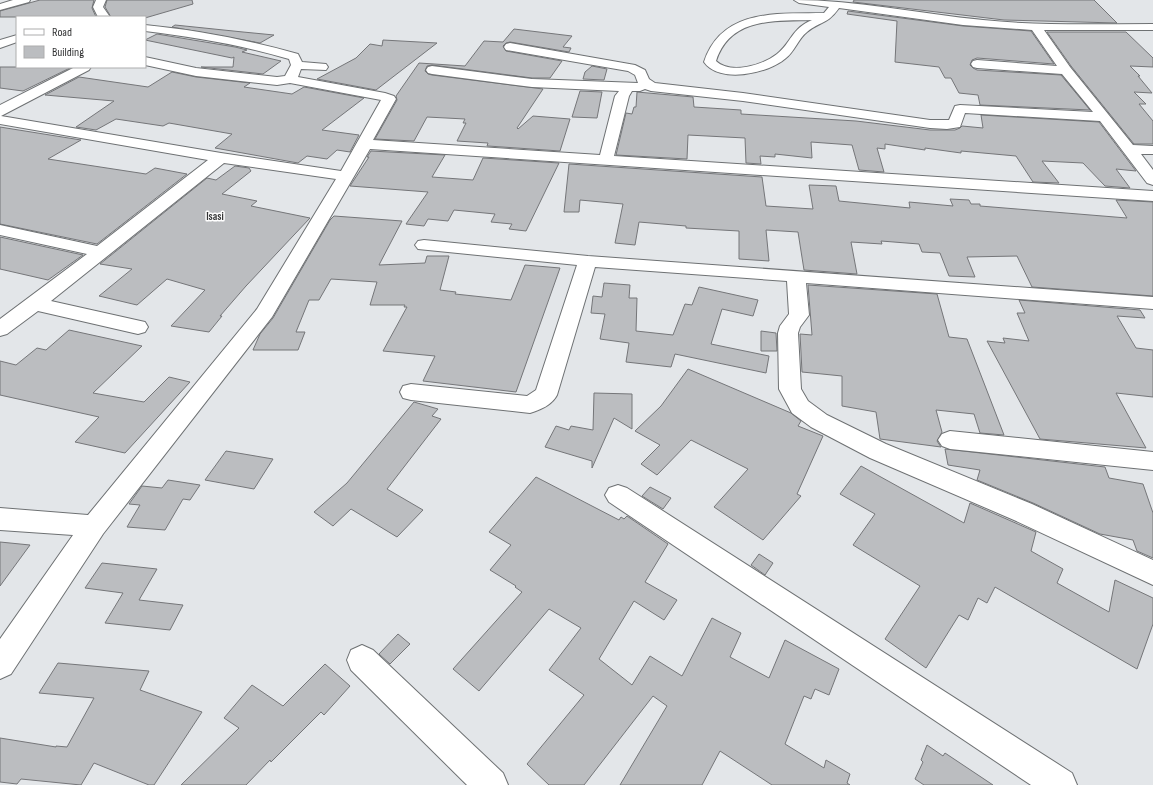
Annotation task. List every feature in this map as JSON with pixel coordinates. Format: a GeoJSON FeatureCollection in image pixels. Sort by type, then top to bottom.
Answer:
{"type":"FeatureCollection","features":[{"type":"Feature","properties":{"kind":"street"},"geometry":{"type":"LineString","coordinates":[[0,7],[25,0]]}},
{"type":"Feature","properties":{"kind":"street"},"geometry":{"type":"LineString","coordinates":[[101,0],[98,7],[103,16]]}},
{"type":"Feature","properties":{"kind":"street"},"geometry":{"type":"LineString","coordinates":[[800,0],[962,21],[1035,26],[1153,27]]}},
{"type":"Feature","properties":{"kind":"street"},"geometry":{"type":"LineString","coordinates":[[828,16],[780,18],[742,24],[737,26],[726,36],[712,54],[710,62],[712,66],[724,70],[748,71],[755,68],[782,55],[803,29],[828,16],[836,5]]}},
{"type":"Feature","properties":{"kind":"street"},"geometry":{"type":"LineString","coordinates":[[1035,26],[1066,70],[1153,180]]}},
{"type":"Feature","properties":{"kind":"street"},"geometry":{"type":"LineString","coordinates":[[146,28],[172,31],[267,49],[294,57],[294,72]]}},
{"type":"Feature","properties":{"kind":"street"},"geometry":{"type":"LineString","coordinates":[[0,44],[16,38]]}},
{"type":"Feature","properties":{"kind":"street"},"geometry":{"type":"LineString","coordinates":[[510,48],[631,68],[641,73],[643,81],[651,87]]}},
{"type":"Feature","properties":{"kind":"street"},"geometry":{"type":"LineString","coordinates":[[146,61],[196,72],[277,81],[294,72],[322,67]]}},
{"type":"Feature","properties":{"kind":"street"},"geometry":{"type":"LineString","coordinates":[[977,64],[1066,70]]}},
{"type":"Feature","properties":{"kind":"street"},"geometry":{"type":"LineString","coordinates":[[0,112],[8,106],[82,68]]}},
{"type":"Feature","properties":{"kind":"street"},"geometry":{"type":"LineString","coordinates":[[432,70],[533,83],[651,87],[743,97],[825,110],[948,125],[955,124],[960,109],[1103,117]]}},
{"type":"Feature","properties":{"kind":"street"},"geometry":{"type":"LineString","coordinates":[[0,664],[94,526],[265,314],[365,144],[366,139],[389,99],[294,72]]}},
{"type":"Feature","properties":{"kind":"street"},"geometry":{"type":"LineString","coordinates":[[606,159],[620,102],[628,87]]}},
{"type":"Feature","properties":{"kind":"street"},"geometry":{"type":"LineString","coordinates":[[0,120],[221,158],[345,176]]}},
{"type":"Feature","properties":{"kind":"street"},"geometry":{"type":"LineString","coordinates":[[365,144],[1153,196]]}},
{"type":"Feature","properties":{"kind":"street"},"geometry":{"type":"LineString","coordinates":[[1129,149],[1153,150]]}},
{"type":"Feature","properties":{"kind":"street"},"geometry":{"type":"LineString","coordinates":[[0,329],[35,304],[221,158]]}},
{"type":"Feature","properties":{"kind":"street"},"geometry":{"type":"LineString","coordinates":[[0,230],[100,252]]}},
{"type":"Feature","properties":{"kind":"street"},"geometry":{"type":"LineString","coordinates":[[424,245],[588,261],[1153,303]]}},
{"type":"Feature","properties":{"kind":"street"},"geometry":{"type":"LineString","coordinates":[[412,392],[530,405],[546,395],[588,261]]}},
{"type":"Feature","properties":{"kind":"street"},"geometry":{"type":"LineString","coordinates":[[796,276],[799,315],[790,326],[788,333],[790,389],[800,407],[820,421],[878,451],[1023,512],[1153,573]]}},
{"type":"Feature","properties":{"kind":"street"},"geometry":{"type":"LineString","coordinates":[[35,304],[138,327]]}},
{"type":"Feature","properties":{"kind":"street"},"geometry":{"type":"LineString","coordinates":[[950,440],[1153,461]]}},
{"type":"Feature","properties":{"kind":"street"},"geometry":{"type":"LineString","coordinates":[[618,495],[1060,785]]}},
{"type":"Feature","properties":{"kind":"street"},"geometry":{"type":"LineString","coordinates":[[0,519],[94,526]]}},
{"type":"Feature","properties":{"kind":"street"},"geometry":{"type":"LineString","coordinates":[[362,660],[491,785]]}},
{"type":"Feature","properties":{"kind":"building"},"geometry":{"type":"Polygon","coordinates":[[[40,0],[94,0],[92,8],[96,16],[0,17],[0,11],[40,0]]]}},
{"type":"Feature","properties":{"kind":"building"},"geometry":{"type":"Polygon","coordinates":[[[107,0],[192,0],[193,4],[146,18],[146,16],[110,16],[105,7],[107,0]]]}},
{"type":"Feature","properties":{"kind":"building"},"geometry":{"type":"Polygon","coordinates":[[[854,0],[1094,0],[1117,23],[1004,20],[853,2],[854,0]]]}},
{"type":"Feature","properties":{"kind":"building"},"geometry":{"type":"Polygon","coordinates":[[[848,11],[963,26],[1031,31],[1054,64],[977,58],[972,60],[970,65],[977,70],[1061,75],[1090,110],[980,105],[978,95],[959,93],[951,78],[945,78],[939,67],[895,62],[897,21],[847,14],[848,11]]]}},
{"type":"Feature","properties":{"kind":"building"},"geometry":{"type":"Polygon","coordinates":[[[175,25],[274,35],[260,43],[172,27],[175,25]]]}},
{"type":"Feature","properties":{"kind":"building"},"geometry":{"type":"Polygon","coordinates":[[[514,29],[572,36],[563,47],[571,48],[569,52],[510,42],[503,46],[506,51],[562,61],[550,78],[532,78],[432,65],[427,66],[425,71],[432,75],[543,89],[517,128],[518,129],[533,116],[570,119],[560,151],[487,146],[488,143],[457,141],[466,123],[463,123],[465,119],[427,117],[414,141],[375,139],[397,100],[396,96],[419,63],[465,66],[484,41],[503,42],[514,29]]]}},
{"type":"Feature","properties":{"kind":"building"},"geometry":{"type":"Polygon","coordinates":[[[1047,32],[1126,32],[1153,58],[1153,67],[1130,66],[1140,76],[1138,76],[1152,93],[1134,92],[1146,104],[1139,104],[1153,121],[1153,144],[1134,144],[1071,66],[1047,32]]]}},
{"type":"Feature","properties":{"kind":"building"},"geometry":{"type":"Polygon","coordinates":[[[157,34],[235,47],[247,50],[242,52],[281,61],[263,74],[201,67],[233,67],[234,57],[232,58],[146,40],[157,34]]]}},
{"type":"Feature","properties":{"kind":"building"},"geometry":{"type":"Polygon","coordinates":[[[383,40],[437,43],[376,90],[317,79],[356,58],[370,44],[382,46],[383,40]]]}},
{"type":"Feature","properties":{"kind":"building"},"geometry":{"type":"Polygon","coordinates":[[[592,66],[607,69],[604,80],[583,79],[585,72],[592,66]]]}},
{"type":"Feature","properties":{"kind":"building"},"geometry":{"type":"Polygon","coordinates":[[[0,67],[70,68],[23,91],[0,88],[0,67]]]}},
{"type":"Feature","properties":{"kind":"building"},"geometry":{"type":"Polygon","coordinates":[[[172,72],[196,77],[250,83],[244,87],[292,94],[304,87],[364,98],[322,130],[359,135],[350,152],[337,150],[327,159],[307,156],[298,163],[215,148],[232,134],[169,123],[163,126],[116,119],[96,130],[76,127],[114,101],[45,95],[79,77],[148,87],[172,72]]]}},
{"type":"Feature","properties":{"kind":"building"},"geometry":{"type":"Polygon","coordinates":[[[580,91],[602,92],[597,118],[572,117],[580,91]]]}},
{"type":"Feature","properties":{"kind":"building"},"geometry":{"type":"Polygon","coordinates":[[[637,92],[693,97],[694,107],[741,110],[741,114],[856,121],[930,130],[955,130],[962,126],[983,128],[981,115],[1099,122],[1136,171],[1116,169],[1130,188],[1105,186],[1083,163],[1042,161],[1059,183],[1033,182],[1016,156],[961,151],[961,153],[925,148],[925,150],[885,144],[885,149],[877,148],[884,172],[859,170],[852,145],[811,142],[812,158],[775,154],[775,157],[760,156],[761,164],[746,163],[745,138],[688,135],[687,159],[616,155],[626,113],[632,114],[634,107],[636,107],[637,92]]]}},
{"type":"Feature","properties":{"kind":"building"},"geometry":{"type":"Polygon","coordinates":[[[0,127],[81,140],[48,159],[146,174],[155,168],[187,174],[97,244],[0,224],[0,127]]]}},
{"type":"Feature","properties":{"kind":"building"},"geometry":{"type":"Polygon","coordinates":[[[371,151],[445,155],[432,177],[473,180],[483,158],[559,163],[526,231],[509,229],[512,224],[491,222],[495,214],[454,210],[448,221],[428,219],[424,226],[406,224],[428,192],[350,186],[369,157],[367,157],[371,151]]]}},
{"type":"Feature","properties":{"kind":"building"},"geometry":{"type":"Polygon","coordinates":[[[569,164],[762,177],[766,206],[813,209],[809,185],[836,186],[839,201],[910,208],[909,202],[953,206],[950,199],[969,200],[971,204],[980,204],[980,206],[1127,218],[1116,200],[1153,202],[1153,296],[1032,287],[1017,256],[967,257],[975,277],[949,276],[940,253],[922,252],[919,244],[881,241],[882,244],[851,242],[857,274],[804,270],[798,232],[766,230],[769,261],[739,259],[739,231],[686,228],[686,226],[639,222],[635,245],[615,243],[623,204],[580,200],[579,212],[564,212],[569,164]]]}},
{"type":"Feature","properties":{"kind":"building"},"geometry":{"type":"Polygon","coordinates":[[[235,166],[249,168],[251,171],[222,194],[257,201],[251,206],[310,218],[246,286],[220,316],[222,316],[209,332],[171,326],[205,290],[167,279],[137,305],[99,296],[132,269],[100,264],[207,178],[216,180],[235,166]]]}},
{"type":"Feature","properties":{"kind":"building"},"geometry":{"type":"Polygon","coordinates":[[[334,216],[402,221],[379,265],[425,263],[427,256],[449,256],[440,290],[456,292],[455,294],[511,300],[525,265],[560,268],[516,392],[423,381],[435,356],[383,351],[407,307],[404,307],[405,305],[370,305],[377,282],[331,279],[319,300],[309,300],[296,332],[305,332],[298,350],[253,350],[260,334],[273,318],[330,220],[334,216]]]}},
{"type":"Feature","properties":{"kind":"building"},"geometry":{"type":"Polygon","coordinates":[[[0,237],[83,255],[48,280],[0,269],[0,237]]]}},
{"type":"Feature","properties":{"kind":"building"},"geometry":{"type":"Polygon","coordinates":[[[604,283],[630,285],[629,298],[637,298],[636,331],[673,335],[685,304],[692,305],[699,287],[758,300],[753,316],[722,309],[711,344],[769,356],[766,373],[675,354],[671,367],[626,362],[629,343],[600,339],[605,314],[591,313],[593,296],[602,297],[604,283]]]}},
{"type":"Feature","properties":{"kind":"building"},"geometry":{"type":"Polygon","coordinates":[[[808,285],[937,294],[949,337],[967,339],[1004,435],[980,433],[974,414],[936,410],[942,432],[937,441],[941,447],[880,439],[876,412],[842,406],[842,376],[802,372],[800,334],[812,335],[808,285]]]}},
{"type":"Feature","properties":{"kind":"building"},"geometry":{"type":"Polygon","coordinates":[[[1019,300],[1140,310],[1145,318],[1117,316],[1136,348],[1153,350],[1153,397],[1116,393],[1146,448],[1040,439],[987,341],[1005,343],[1003,338],[1029,341],[1017,313],[1025,313],[1019,300]]]}},
{"type":"Feature","properties":{"kind":"building"},"geometry":{"type":"Polygon","coordinates":[[[69,330],[142,346],[93,393],[144,402],[169,377],[190,382],[125,453],[75,442],[99,417],[0,395],[0,361],[16,365],[37,348],[46,350],[69,330]]]}},
{"type":"Feature","properties":{"kind":"building"},"geometry":{"type":"Polygon","coordinates":[[[761,331],[776,333],[777,351],[761,351],[761,331]]]}},
{"type":"Feature","properties":{"kind":"building"},"geometry":{"type":"Polygon","coordinates":[[[688,369],[791,413],[801,421],[798,426],[823,436],[797,494],[801,496],[763,540],[714,507],[748,469],[691,440],[657,475],[641,464],[660,445],[635,431],[661,406],[688,369]]]}},
{"type":"Feature","properties":{"kind":"building"},"geometry":{"type":"Polygon","coordinates":[[[594,393],[632,394],[632,429],[614,418],[592,468],[592,461],[545,447],[556,426],[569,430],[571,426],[593,430],[594,393]]]}},
{"type":"Feature","properties":{"kind":"building"},"geometry":{"type":"Polygon","coordinates":[[[414,402],[438,409],[432,416],[441,419],[387,489],[423,510],[397,537],[351,509],[333,526],[314,512],[347,483],[414,402]]]}},
{"type":"Feature","properties":{"kind":"building"},"geometry":{"type":"Polygon","coordinates":[[[945,449],[1105,467],[1109,478],[1143,484],[1153,513],[1153,558],[1137,551],[1133,540],[1100,534],[1033,503],[977,480],[980,470],[948,465],[945,449]]]}},
{"type":"Feature","properties":{"kind":"building"},"geometry":{"type":"Polygon","coordinates":[[[226,451],[273,459],[254,489],[205,480],[226,451]]]}},
{"type":"Feature","properties":{"kind":"building"},"geometry":{"type":"Polygon","coordinates":[[[861,466],[964,523],[970,503],[1036,532],[1031,551],[1063,569],[1057,583],[1109,612],[1115,580],[1153,598],[1153,624],[1137,669],[995,587],[987,603],[978,598],[968,620],[959,615],[926,668],[885,639],[920,586],[853,545],[875,514],[840,494],[861,466]]]}},
{"type":"Feature","properties":{"kind":"building"},"geometry":{"type":"Polygon","coordinates":[[[536,477],[619,520],[621,517],[624,519],[627,516],[668,544],[645,582],[677,600],[664,620],[634,601],[599,659],[632,685],[650,656],[682,676],[712,618],[741,633],[730,657],[769,678],[785,640],[839,669],[829,695],[815,689],[811,699],[804,696],[785,744],[824,768],[826,760],[850,774],[847,783],[850,785],[772,785],[720,751],[702,785],[620,785],[667,706],[653,696],[584,785],[549,785],[527,764],[584,695],[549,670],[581,628],[549,609],[479,691],[453,669],[522,592],[515,587],[516,586],[490,570],[511,545],[489,532],[536,477]]]}},
{"type":"Feature","properties":{"kind":"building"},"geometry":{"type":"Polygon","coordinates":[[[168,480],[200,485],[190,500],[183,499],[165,530],[127,527],[140,505],[129,504],[142,486],[162,488],[168,480]]]}},
{"type":"Feature","properties":{"kind":"building"},"geometry":{"type":"Polygon","coordinates":[[[650,487],[671,498],[663,509],[642,496],[650,487]]]}},
{"type":"Feature","properties":{"kind":"building"},"geometry":{"type":"Polygon","coordinates":[[[0,542],[30,545],[0,586],[0,542]]]}},
{"type":"Feature","properties":{"kind":"building"},"geometry":{"type":"Polygon","coordinates":[[[759,554],[773,563],[765,575],[751,565],[759,554]]]}},
{"type":"Feature","properties":{"kind":"building"},"geometry":{"type":"Polygon","coordinates":[[[102,563],[157,569],[139,600],[183,605],[170,630],[105,623],[123,593],[85,588],[102,563]]]}},
{"type":"Feature","properties":{"kind":"building"},"geometry":{"type":"Polygon","coordinates":[[[398,634],[410,644],[390,664],[379,654],[398,634]]]}},
{"type":"Feature","properties":{"kind":"building"},"geometry":{"type":"Polygon","coordinates":[[[58,663],[149,671],[140,690],[202,712],[154,785],[149,785],[94,763],[81,785],[21,779],[17,784],[0,782],[0,738],[56,747],[67,747],[94,698],[39,693],[58,663]]]}},
{"type":"Feature","properties":{"kind":"building"},"geometry":{"type":"Polygon","coordinates":[[[325,664],[350,686],[324,715],[321,712],[246,785],[181,785],[239,728],[224,718],[252,685],[283,706],[325,664]]]}},
{"type":"Feature","properties":{"kind":"building"},"geometry":{"type":"Polygon","coordinates":[[[927,745],[943,756],[945,753],[993,785],[924,785],[915,779],[923,762],[921,760],[927,745]]]}},
{"type":"Feature","properties":{"kind":"district","name":"Isasi"},"geometry":{"type":"Point","coordinates":[215,216]}}]}
